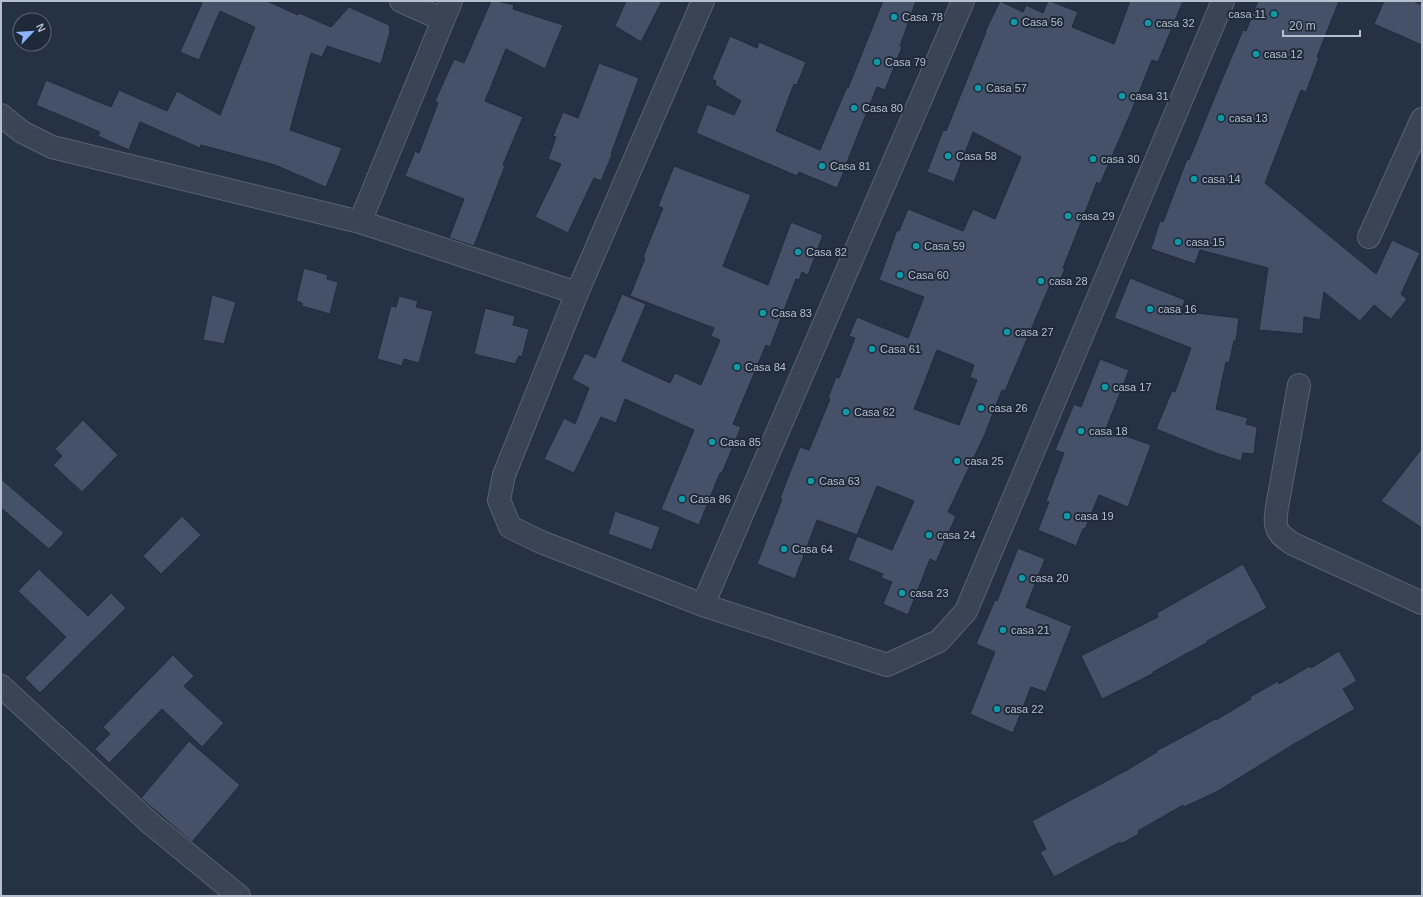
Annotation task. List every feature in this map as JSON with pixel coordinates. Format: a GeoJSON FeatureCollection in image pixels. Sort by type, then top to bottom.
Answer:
{"type":"FeatureCollection","features":[{"type":"Feature","properties":{"kind":"street"},"geometry":{"type":"LineString","coordinates":[[360,222],[447,11],[401,1]]}},
{"type":"Feature","properties":{"kind":"street"},"geometry":{"type":"LineString","coordinates":[[703,1],[577,293],[504,475],[499,500],[510,527],[542,542],[703,606],[887,665],[939,641],[966,611],[1223,1]]}},
{"type":"Feature","properties":{"kind":"street"},"geometry":{"type":"LineString","coordinates":[[703,606],[963,1]]}},
{"type":"Feature","properties":{"kind":"street"},"geometry":{"type":"LineString","coordinates":[[1,115],[22,132],[52,147],[360,222],[577,293]]}},
{"type":"Feature","properties":{"kind":"street"},"geometry":{"type":"LineString","coordinates":[[1369,237],[1422,119]]}},
{"type":"Feature","properties":{"kind":"street"},"geometry":{"type":"LineString","coordinates":[[1299,385],[1275,522],[1281,536],[1293,544],[1422,603]]}},
{"type":"Feature","properties":{"kind":"street"},"geometry":{"type":"LineString","coordinates":[[1,686],[150,823],[240,896]]}},
{"type":"Feature","properties":{"kind":"building"},"geometry":{"type":"Polygon","coordinates":[[[198,1],[267,1],[298,15],[299,13],[331,27],[349,7],[389,25],[390,32],[381,64],[327,46],[322,57],[311,53],[290,130],[342,148],[326,187],[275,165],[201,145],[200,148],[140,122],[129,150],[98,136],[100,132],[36,105],[46,80],[111,107],[119,90],[167,111],[177,91],[220,115],[255,27],[220,11],[199,60],[180,52],[202,3],[198,1]]]}},
{"type":"Feature","properties":{"kind":"building"},"geometry":{"type":"Polygon","coordinates":[[[491,1],[514,5],[513,9],[563,25],[545,69],[506,49],[485,101],[523,117],[503,165],[505,166],[474,246],[449,238],[464,199],[405,176],[415,151],[419,153],[438,103],[435,101],[454,59],[464,63],[491,1]]]}},
{"type":"Feature","properties":{"kind":"building"},"geometry":{"type":"Polygon","coordinates":[[[626,1],[662,1],[641,42],[615,26],[626,1]]]}},
{"type":"Feature","properties":{"kind":"building"},"geometry":{"type":"Polygon","coordinates":[[[883,1],[916,1],[900,46],[902,47],[885,90],[877,87],[837,188],[799,172],[797,176],[696,133],[707,104],[734,115],[741,101],[715,85],[716,81],[712,79],[730,36],[757,48],[759,42],[806,62],[797,85],[794,84],[776,131],[820,150],[847,87],[848,88],[883,1]]]}},
{"type":"Feature","properties":{"kind":"building"},"geometry":{"type":"Polygon","coordinates":[[[1000,1],[1023,12],[1026,5],[1043,13],[1048,1],[1050,1],[1078,12],[1072,27],[1114,44],[1130,1],[1183,1],[1158,62],[1152,60],[1100,184],[1097,182],[1063,268],[1065,269],[1056,288],[1050,285],[1005,391],[1002,390],[985,434],[948,512],[956,516],[936,562],[930,559],[908,615],[883,604],[892,582],[881,578],[883,574],[848,560],[857,536],[892,550],[914,501],[877,486],[857,535],[817,520],[795,579],[757,564],[800,447],[809,450],[830,399],[828,398],[836,377],[839,378],[855,338],[849,336],[857,317],[908,338],[924,297],[879,280],[897,230],[899,231],[908,209],[963,231],[973,209],[995,219],[1021,157],[973,132],[954,182],[927,172],[943,130],[946,131],[985,32],[1000,1]],[[937,350],[914,409],[959,425],[977,380],[970,377],[974,365],[937,350]]]}},
{"type":"Feature","properties":{"kind":"building"},"geometry":{"type":"Polygon","coordinates":[[[1258,1],[1339,1],[1317,57],[1319,58],[1306,92],[1301,90],[1265,183],[1376,274],[1392,240],[1420,253],[1401,294],[1407,299],[1391,319],[1374,305],[1360,321],[1324,292],[1320,320],[1304,317],[1303,334],[1259,330],[1268,268],[1200,250],[1195,264],[1151,249],[1160,221],[1163,222],[1187,159],[1189,160],[1243,30],[1246,31],[1258,1]]]}},
{"type":"Feature","properties":{"kind":"building"},"geometry":{"type":"Polygon","coordinates":[[[1384,1],[1413,1],[1422,5],[1422,45],[1374,24],[1384,1]]]}},
{"type":"Feature","properties":{"kind":"building"},"geometry":{"type":"Polygon","coordinates":[[[599,63],[639,78],[611,154],[612,155],[601,181],[594,178],[568,233],[535,217],[561,164],[548,159],[556,137],[553,136],[563,112],[578,118],[599,63]]]}},
{"type":"Feature","properties":{"kind":"building"},"geometry":{"type":"Polygon","coordinates":[[[674,166],[751,195],[723,266],[768,285],[791,222],[823,235],[808,275],[802,272],[799,280],[796,279],[770,347],[766,345],[733,424],[741,427],[699,525],[661,509],[694,430],[625,399],[616,423],[601,417],[574,473],[544,459],[564,418],[575,424],[589,388],[572,379],[585,353],[595,358],[622,294],[646,304],[622,361],[670,383],[675,373],[701,385],[720,340],[711,336],[714,328],[630,296],[645,258],[643,257],[663,208],[658,206],[674,166]]]}},
{"type":"Feature","properties":{"kind":"building"},"geometry":{"type":"Polygon","coordinates":[[[304,268],[328,275],[327,279],[338,282],[330,314],[302,306],[302,303],[296,301],[304,268]]]}},
{"type":"Feature","properties":{"kind":"building"},"geometry":{"type":"Polygon","coordinates":[[[1130,278],[1185,300],[1181,311],[1239,318],[1236,341],[1234,341],[1229,363],[1226,362],[1216,409],[1248,418],[1246,424],[1257,427],[1254,454],[1243,453],[1241,461],[1216,453],[1156,429],[1172,391],[1175,392],[1191,348],[1114,318],[1130,278]]]}},
{"type":"Feature","properties":{"kind":"building"},"geometry":{"type":"Polygon","coordinates":[[[212,295],[236,302],[224,344],[203,340],[212,295]]]}},
{"type":"Feature","properties":{"kind":"building"},"geometry":{"type":"Polygon","coordinates":[[[399,296],[418,301],[416,307],[433,311],[419,363],[404,359],[402,366],[377,359],[391,306],[396,307],[399,296]]]}},
{"type":"Feature","properties":{"kind":"building"},"geometry":{"type":"Polygon","coordinates":[[[485,308],[515,316],[513,325],[529,329],[522,357],[519,356],[515,364],[474,354],[485,308]]]}},
{"type":"Feature","properties":{"kind":"building"},"geometry":{"type":"Polygon","coordinates":[[[1100,359],[1129,370],[1106,429],[1151,445],[1128,507],[1099,495],[1085,529],[1083,529],[1076,546],[1038,530],[1049,502],[1046,501],[1064,453],[1055,450],[1074,404],[1081,407],[1100,359]]]}},
{"type":"Feature","properties":{"kind":"building"},"geometry":{"type":"Polygon","coordinates":[[[83,420],[118,455],[82,492],[53,465],[62,456],[55,449],[83,420]]]}},
{"type":"Feature","properties":{"kind":"building"},"geometry":{"type":"Polygon","coordinates":[[[1422,448],[1422,528],[1381,501],[1422,448]]]}},
{"type":"Feature","properties":{"kind":"building"},"geometry":{"type":"Polygon","coordinates":[[[1,479],[64,533],[49,549],[1,508],[1,479]]]}},
{"type":"Feature","properties":{"kind":"building"},"geometry":{"type":"Polygon","coordinates":[[[615,511],[660,527],[652,550],[608,534],[615,511]]]}},
{"type":"Feature","properties":{"kind":"building"},"geometry":{"type":"Polygon","coordinates":[[[182,516],[201,535],[161,574],[143,556],[182,516]]]}},
{"type":"Feature","properties":{"kind":"building"},"geometry":{"type":"Polygon","coordinates":[[[1018,548],[1045,559],[1026,607],[1072,626],[1046,692],[1031,687],[1013,733],[970,714],[995,652],[976,644],[995,600],[997,601],[1018,548]]]}},
{"type":"Feature","properties":{"kind":"building"},"geometry":{"type":"Polygon","coordinates":[[[1243,564],[1267,608],[1153,672],[1154,673],[1102,699],[1081,656],[1158,617],[1157,613],[1243,564]]]}},
{"type":"Feature","properties":{"kind":"building"},"geometry":{"type":"Polygon","coordinates":[[[39,569],[88,616],[111,593],[126,608],[40,693],[25,678],[66,637],[18,591],[39,569]]]}},
{"type":"Feature","properties":{"kind":"building"},"geometry":{"type":"Polygon","coordinates":[[[1339,651],[1357,681],[1343,689],[1355,709],[1294,744],[1218,791],[1184,807],[1183,805],[1138,831],[1139,834],[1121,844],[1120,842],[1054,877],[1040,852],[1046,849],[1032,821],[1127,770],[1157,752],[1156,751],[1215,719],[1216,720],[1251,699],[1250,697],[1278,681],[1279,684],[1310,666],[1311,668],[1339,651]]]}},
{"type":"Feature","properties":{"kind":"building"},"geometry":{"type":"Polygon","coordinates":[[[173,655],[194,676],[184,686],[224,723],[202,747],[162,709],[109,763],[95,749],[110,734],[103,727],[173,655]]]}},
{"type":"Feature","properties":{"kind":"building"},"geometry":{"type":"Polygon","coordinates":[[[189,741],[240,785],[192,842],[141,798],[189,741]]]}},
{"type":"Feature","properties":{"kind":"place","name":"casa 11"},"geometry":{"type":"Point","coordinates":[1274,14]}},
{"type":"Feature","properties":{"kind":"place","name":"Casa 78"},"geometry":{"type":"Point","coordinates":[894,17]}},
{"type":"Feature","properties":{"kind":"place","name":"Casa 56"},"geometry":{"type":"Point","coordinates":[1014,22]}},
{"type":"Feature","properties":{"kind":"place","name":"casa 32"},"geometry":{"type":"Point","coordinates":[1148,23]}},
{"type":"Feature","properties":{"kind":"place","name":"casa 12"},"geometry":{"type":"Point","coordinates":[1256,54]}},
{"type":"Feature","properties":{"kind":"place","name":"Casa 79"},"geometry":{"type":"Point","coordinates":[877,62]}},
{"type":"Feature","properties":{"kind":"place","name":"Casa 57"},"geometry":{"type":"Point","coordinates":[978,88]}},
{"type":"Feature","properties":{"kind":"place","name":"casa 31"},"geometry":{"type":"Point","coordinates":[1122,96]}},
{"type":"Feature","properties":{"kind":"place","name":"Casa 80"},"geometry":{"type":"Point","coordinates":[854,108]}},
{"type":"Feature","properties":{"kind":"place","name":"casa 13"},"geometry":{"type":"Point","coordinates":[1221,118]}},
{"type":"Feature","properties":{"kind":"place","name":"Casa 58"},"geometry":{"type":"Point","coordinates":[948,156]}},
{"type":"Feature","properties":{"kind":"place","name":"casa 30"},"geometry":{"type":"Point","coordinates":[1093,159]}},
{"type":"Feature","properties":{"kind":"place","name":"Casa 81"},"geometry":{"type":"Point","coordinates":[822,166]}},
{"type":"Feature","properties":{"kind":"place","name":"casa 14"},"geometry":{"type":"Point","coordinates":[1194,179]}},
{"type":"Feature","properties":{"kind":"place","name":"casa 29"},"geometry":{"type":"Point","coordinates":[1068,216]}},
{"type":"Feature","properties":{"kind":"place","name":"casa 15"},"geometry":{"type":"Point","coordinates":[1178,242]}},
{"type":"Feature","properties":{"kind":"place","name":"Casa 59"},"geometry":{"type":"Point","coordinates":[916,246]}},
{"type":"Feature","properties":{"kind":"place","name":"Casa 82"},"geometry":{"type":"Point","coordinates":[798,252]}},
{"type":"Feature","properties":{"kind":"place","name":"Casa 60"},"geometry":{"type":"Point","coordinates":[900,275]}},
{"type":"Feature","properties":{"kind":"place","name":"casa 28"},"geometry":{"type":"Point","coordinates":[1041,281]}},
{"type":"Feature","properties":{"kind":"place","name":"casa 16"},"geometry":{"type":"Point","coordinates":[1150,309]}},
{"type":"Feature","properties":{"kind":"place","name":"Casa 83"},"geometry":{"type":"Point","coordinates":[763,313]}},
{"type":"Feature","properties":{"kind":"place","name":"casa 27"},"geometry":{"type":"Point","coordinates":[1007,332]}},
{"type":"Feature","properties":{"kind":"place","name":"Casa 61"},"geometry":{"type":"Point","coordinates":[872,349]}},
{"type":"Feature","properties":{"kind":"place","name":"Casa 84"},"geometry":{"type":"Point","coordinates":[737,367]}},
{"type":"Feature","properties":{"kind":"place","name":"casa 17"},"geometry":{"type":"Point","coordinates":[1105,387]}},
{"type":"Feature","properties":{"kind":"place","name":"casa 26"},"geometry":{"type":"Point","coordinates":[981,408]}},
{"type":"Feature","properties":{"kind":"place","name":"Casa 62"},"geometry":{"type":"Point","coordinates":[846,412]}},
{"type":"Feature","properties":{"kind":"place","name":"casa 18"},"geometry":{"type":"Point","coordinates":[1081,431]}},
{"type":"Feature","properties":{"kind":"place","name":"Casa 85"},"geometry":{"type":"Point","coordinates":[712,442]}},
{"type":"Feature","properties":{"kind":"place","name":"casa 25"},"geometry":{"type":"Point","coordinates":[957,461]}},
{"type":"Feature","properties":{"kind":"place","name":"Casa 63"},"geometry":{"type":"Point","coordinates":[811,481]}},
{"type":"Feature","properties":{"kind":"place","name":"Casa 86"},"geometry":{"type":"Point","coordinates":[682,499]}},
{"type":"Feature","properties":{"kind":"place","name":"casa 19"},"geometry":{"type":"Point","coordinates":[1067,516]}},
{"type":"Feature","properties":{"kind":"place","name":"casa 24"},"geometry":{"type":"Point","coordinates":[929,535]}},
{"type":"Feature","properties":{"kind":"place","name":"Casa 64"},"geometry":{"type":"Point","coordinates":[784,549]}},
{"type":"Feature","properties":{"kind":"place","name":"casa 20"},"geometry":{"type":"Point","coordinates":[1022,578]}},
{"type":"Feature","properties":{"kind":"place","name":"casa 23"},"geometry":{"type":"Point","coordinates":[902,593]}},
{"type":"Feature","properties":{"kind":"place","name":"casa 21"},"geometry":{"type":"Point","coordinates":[1003,630]}},
{"type":"Feature","properties":{"kind":"place","name":"casa 22"},"geometry":{"type":"Point","coordinates":[997,709]}}]}
